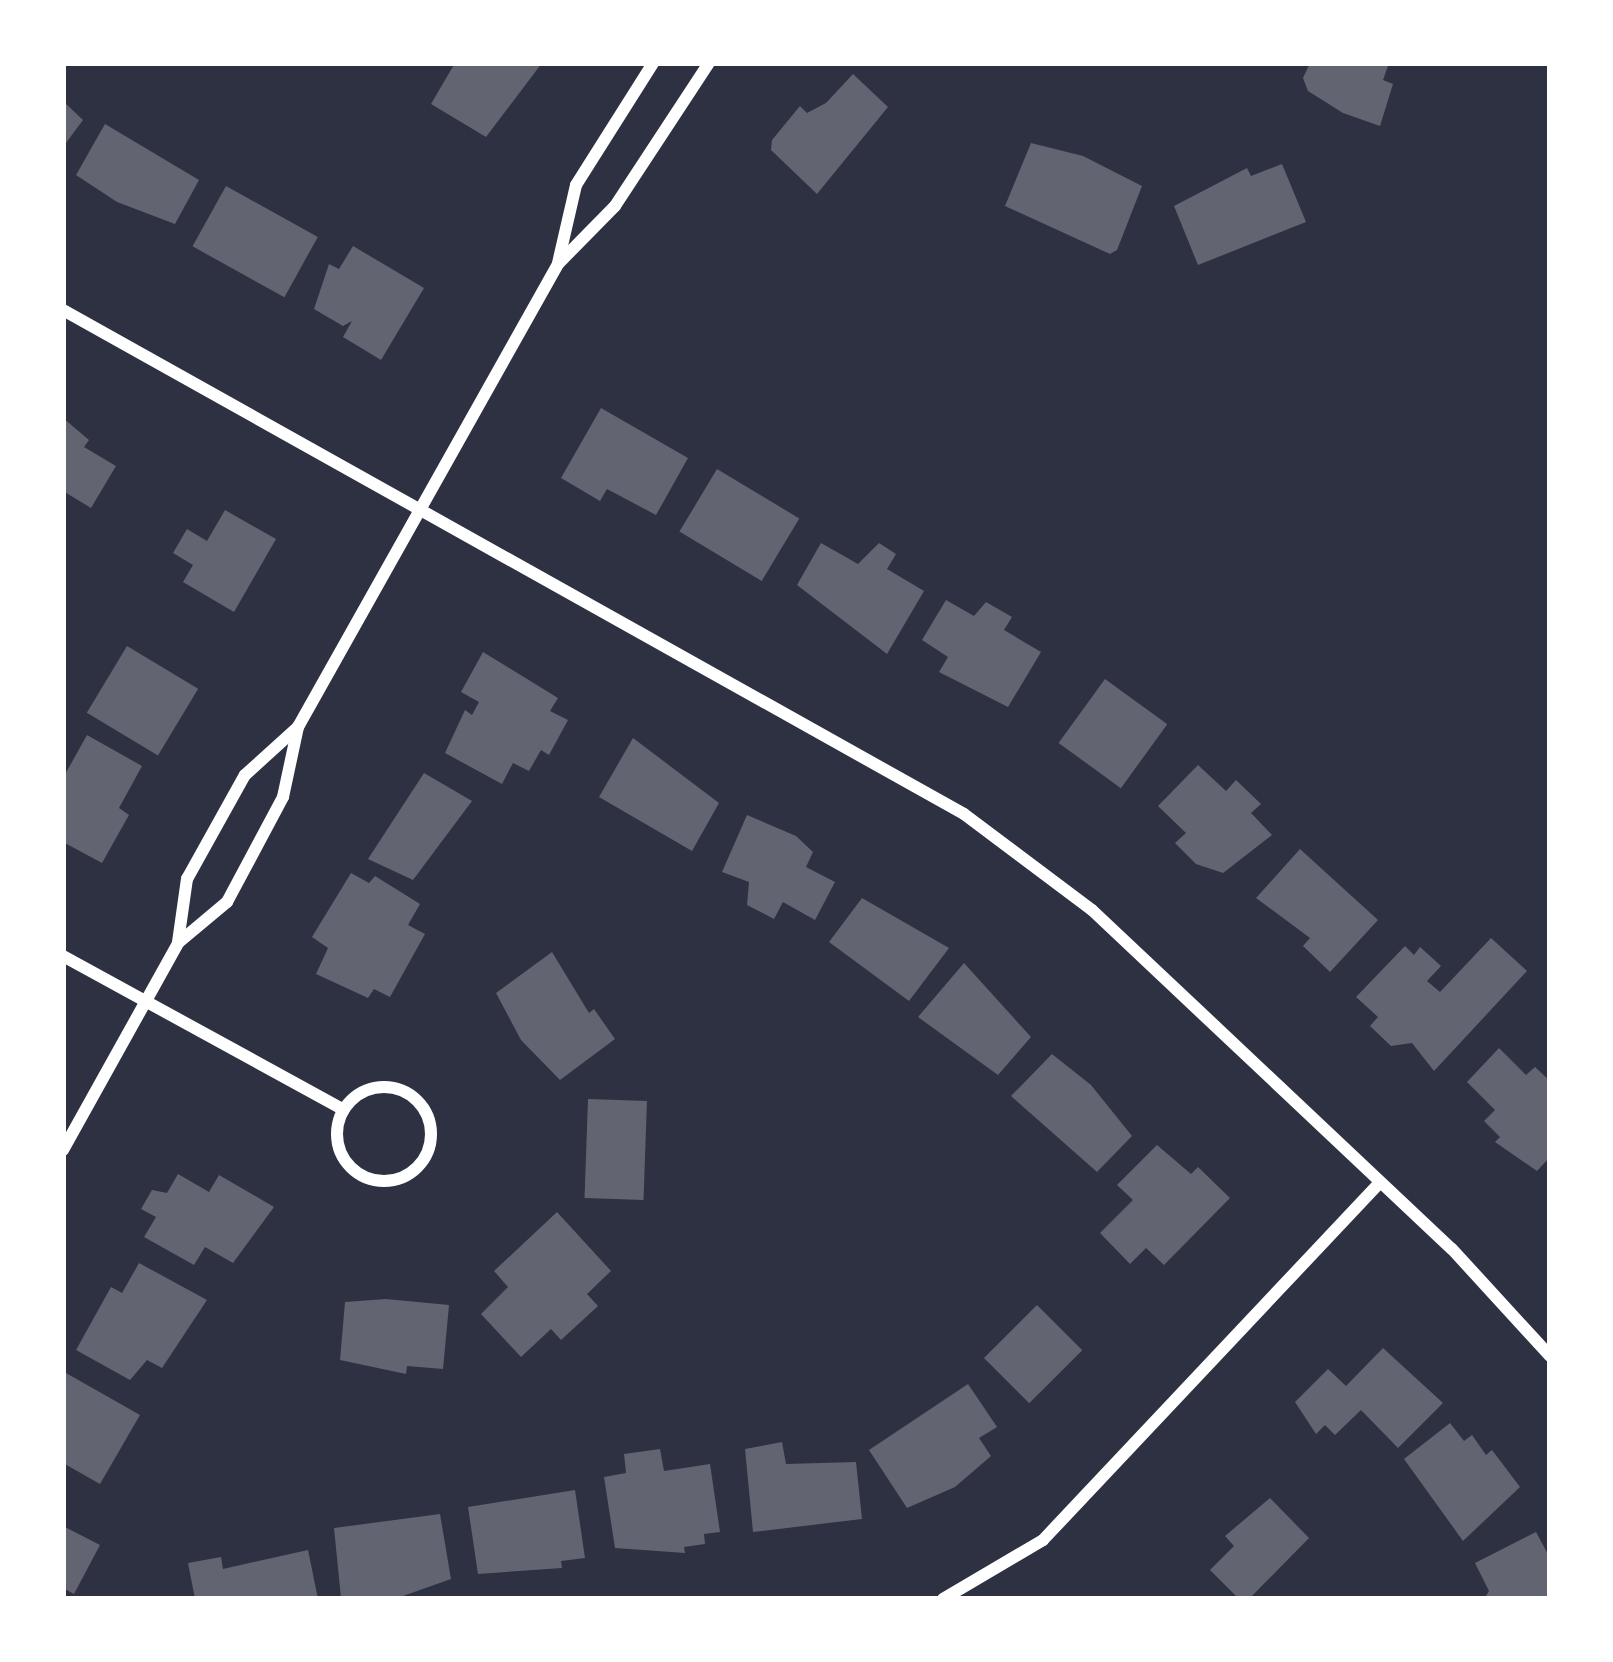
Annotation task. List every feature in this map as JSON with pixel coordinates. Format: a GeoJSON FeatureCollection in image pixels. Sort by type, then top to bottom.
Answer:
{"type":"FeatureCollection","features":[{"type":"Feature","properties":{"kind":"street"},"geometry":{"type":"LineString","coordinates":[[558,264],[576,185],[653,63]]}},
{"type":"Feature","properties":{"kind":"street"},"geometry":{"type":"LineString","coordinates":[[178,943],[227,902],[283,797],[298,727],[558,264],[615,206],[709,63]]}},
{"type":"Feature","properties":{"kind":"street"},"geometry":{"type":"LineString","coordinates":[[63,310],[964,814],[1092,910],[1379,1183],[1550,1356]]}},
{"type":"Feature","properties":{"kind":"street"},"geometry":{"type":"LineString","coordinates":[[63,1150],[178,943],[187,880],[245,775],[298,727]]}},
{"type":"Feature","properties":{"kind":"street"},"geometry":{"type":"LineString","coordinates":[[63,956],[344,1110]]}},
{"type":"Feature","properties":{"kind":"street"},"geometry":{"type":"LineString","coordinates":[[373,1088],[409,1094],[430,1123],[425,1159],[396,1180],[360,1175],[339,1146],[344,1110],[373,1088]]}},
{"type":"Feature","properties":{"kind":"street"},"geometry":{"type":"LineString","coordinates":[[943,1599],[1043,1540],[1379,1183]]}},
{"type":"Feature","properties":{"kind":"building"},"geometry":{"type":"Polygon","coordinates":[[[455,63],[542,63],[486,137],[431,104],[455,63]]]}},
{"type":"Feature","properties":{"kind":"building"},"geometry":{"type":"Polygon","coordinates":[[[1310,63],[1389,63],[1383,80],[1393,84],[1380,126],[1343,113],[1308,91],[1303,78],[1310,63]]]}},
{"type":"Feature","properties":{"kind":"building"},"geometry":{"type":"Polygon","coordinates":[[[853,74],[888,107],[817,194],[771,150],[772,140],[800,106],[807,113],[826,103],[853,74]]]}},
{"type":"Feature","properties":{"kind":"building"},"geometry":{"type":"Polygon","coordinates":[[[63,101],[83,120],[63,147],[63,101]]]}},
{"type":"Feature","properties":{"kind":"building"},"geometry":{"type":"Polygon","coordinates":[[[105,124],[199,180],[175,224],[117,202],[76,175],[105,124]]]}},
{"type":"Feature","properties":{"kind":"building"},"geometry":{"type":"Polygon","coordinates":[[[1031,143],[1083,156],[1142,186],[1117,250],[1110,254],[1005,206],[1031,143]]]}},
{"type":"Feature","properties":{"kind":"building"},"geometry":{"type":"Polygon","coordinates":[[[1282,164],[1306,222],[1198,265],[1174,206],[1247,168],[1251,176],[1282,164]]]}},
{"type":"Feature","properties":{"kind":"building"},"geometry":{"type":"Polygon","coordinates":[[[226,186],[318,237],[284,297],[193,246],[226,186]]]}},
{"type":"Feature","properties":{"kind":"building"},"geometry":{"type":"Polygon","coordinates":[[[353,246],[424,288],[381,360],[343,337],[352,321],[343,326],[314,309],[329,264],[339,269],[353,246]]]}},
{"type":"Feature","properties":{"kind":"building"},"geometry":{"type":"Polygon","coordinates":[[[601,408],[688,458],[656,515],[607,489],[600,501],[561,478],[601,408]]]}},
{"type":"Feature","properties":{"kind":"building"},"geometry":{"type":"Polygon","coordinates":[[[63,418],[89,440],[84,447],[116,466],[91,508],[63,491],[63,418]]]}},
{"type":"Feature","properties":{"kind":"building"},"geometry":{"type":"Polygon","coordinates":[[[717,469],[799,518],[762,581],[679,532],[717,469]]]}},
{"type":"Feature","properties":{"kind":"building"},"geometry":{"type":"Polygon","coordinates":[[[225,510],[276,539],[234,612],[183,582],[193,565],[173,553],[187,529],[207,541],[225,510]]]}},
{"type":"Feature","properties":{"kind":"building"},"geometry":{"type":"Polygon","coordinates":[[[821,543],[858,564],[879,543],[896,554],[887,569],[924,591],[887,654],[797,585],[821,543]]]}},
{"type":"Feature","properties":{"kind":"building"},"geometry":{"type":"Polygon","coordinates":[[[946,600],[974,616],[986,602],[1012,617],[1004,630],[1041,652],[1008,707],[939,672],[948,657],[922,640],[946,600]]]}},
{"type":"Feature","properties":{"kind":"building"},"geometry":{"type":"Polygon","coordinates":[[[127,646],[198,689],[158,756],[87,713],[127,646]]]}},
{"type":"Feature","properties":{"kind":"building"},"geometry":{"type":"Polygon","coordinates":[[[483,652],[558,698],[550,711],[568,720],[549,755],[541,750],[529,771],[513,763],[502,784],[445,753],[465,710],[472,715],[479,702],[461,692],[483,652]]]}},
{"type":"Feature","properties":{"kind":"building"},"geometry":{"type":"Polygon","coordinates":[[[1105,679],[1167,724],[1121,788],[1059,743],[1105,679]]]}},
{"type":"Feature","properties":{"kind":"building"},"geometry":{"type":"Polygon","coordinates":[[[87,735],[142,766],[119,808],[129,815],[102,863],[63,842],[63,778],[87,735]]]}},
{"type":"Feature","properties":{"kind":"building"},"geometry":{"type":"Polygon","coordinates":[[[633,738],[719,803],[692,851],[599,797],[633,738]]]}},
{"type":"Feature","properties":{"kind":"building"},"geometry":{"type":"Polygon","coordinates":[[[1198,765],[1226,791],[1236,780],[1261,804],[1251,813],[1272,835],[1223,873],[1196,864],[1175,843],[1186,833],[1158,806],[1198,765]]]}},
{"type":"Feature","properties":{"kind":"building"},"geometry":{"type":"Polygon","coordinates":[[[424,773],[472,801],[413,880],[368,859],[424,773]]]}},
{"type":"Feature","properties":{"kind":"building"},"geometry":{"type":"Polygon","coordinates":[[[747,815],[796,836],[813,852],[806,867],[835,882],[815,920],[783,902],[774,919],[747,905],[749,882],[722,872],[747,815]]]}},
{"type":"Feature","properties":{"kind":"building"},"geometry":{"type":"Polygon","coordinates":[[[1300,849],[1378,920],[1330,972],[1303,946],[1310,938],[1256,898],[1300,849]]]}},
{"type":"Feature","properties":{"kind":"building"},"geometry":{"type":"Polygon","coordinates":[[[351,873],[369,883],[375,876],[420,904],[408,925],[425,934],[390,997],[374,989],[368,998],[316,974],[328,948],[312,937],[351,873]]]}},
{"type":"Feature","properties":{"kind":"building"},"geometry":{"type":"Polygon","coordinates":[[[862,898],[949,948],[909,1001],[829,942],[862,898]]]}},
{"type":"Feature","properties":{"kind":"building"},"geometry":{"type":"Polygon","coordinates":[[[1491,938],[1527,971],[1434,1071],[1412,1043],[1391,1046],[1370,1026],[1378,1017],[1356,997],[1405,946],[1414,955],[1420,947],[1441,966],[1427,981],[1440,992],[1491,938]]]}},
{"type":"Feature","properties":{"kind":"building"},"geometry":{"type":"Polygon","coordinates":[[[552,952],[589,1013],[594,1009],[615,1039],[560,1080],[521,1040],[496,993],[552,952]]]}},
{"type":"Feature","properties":{"kind":"building"},"geometry":{"type":"Polygon","coordinates":[[[964,963],[1031,1037],[998,1075],[918,1017],[964,963]]]}},
{"type":"Feature","properties":{"kind":"building"},"geometry":{"type":"Polygon","coordinates":[[[1499,1048],[1526,1075],[1535,1067],[1550,1081],[1550,1157],[1537,1171],[1495,1142],[1500,1137],[1484,1121],[1495,1110],[1467,1082],[1499,1048]]]}},
{"type":"Feature","properties":{"kind":"building"},"geometry":{"type":"Polygon","coordinates":[[[1052,1054],[1091,1085],[1132,1136],[1097,1172],[1011,1096],[1052,1054]]]}},
{"type":"Feature","properties":{"kind":"building"},"geometry":{"type":"Polygon","coordinates":[[[588,1099],[647,1101],[644,1200],[585,1198],[588,1099]]]}},
{"type":"Feature","properties":{"kind":"building"},"geometry":{"type":"Polygon","coordinates":[[[1157,1145],[1191,1174],[1198,1167],[1230,1198],[1164,1265],[1146,1248],[1130,1264],[1100,1233],[1133,1200],[1117,1185],[1157,1145]]]}},
{"type":"Feature","properties":{"kind":"building"},"geometry":{"type":"Polygon","coordinates":[[[178,1174],[209,1192],[219,1175],[274,1207],[233,1263],[205,1247],[194,1265],[144,1237],[156,1217],[141,1209],[152,1190],[167,1193],[178,1174]]]}},
{"type":"Feature","properties":{"kind":"building"},"geometry":{"type":"Polygon","coordinates":[[[557,1212],[611,1271],[587,1294],[598,1306],[561,1340],[551,1329],[521,1357],[481,1314],[508,1287],[494,1271],[557,1212]]]}},
{"type":"Feature","properties":{"kind":"building"},"geometry":{"type":"Polygon","coordinates":[[[139,1263],[207,1300],[162,1368],[147,1360],[130,1380],[76,1350],[111,1287],[122,1293],[139,1263]]]}},
{"type":"Feature","properties":{"kind":"building"},"geometry":{"type":"Polygon","coordinates":[[[386,1299],[449,1305],[443,1369],[407,1366],[406,1374],[340,1360],[345,1302],[386,1299]]]}},
{"type":"Feature","properties":{"kind":"building"},"geometry":{"type":"Polygon","coordinates":[[[1037,1305],[1082,1350],[1029,1403],[984,1358],[1037,1305]]]}},
{"type":"Feature","properties":{"kind":"building"},"geometry":{"type":"Polygon","coordinates":[[[1383,1348],[1443,1403],[1398,1448],[1361,1410],[1335,1435],[1325,1425],[1316,1434],[1295,1402],[1328,1369],[1346,1386],[1383,1348]]]}},
{"type":"Feature","properties":{"kind":"building"},"geometry":{"type":"Polygon","coordinates":[[[66,1373],[140,1415],[100,1484],[63,1463],[66,1373]]]}},
{"type":"Feature","properties":{"kind":"building"},"geometry":{"type":"Polygon","coordinates":[[[968,1384],[997,1427],[979,1438],[991,1456],[955,1487],[907,1508],[869,1450],[968,1384]]]}},
{"type":"Feature","properties":{"kind":"building"},"geometry":{"type":"Polygon","coordinates":[[[1450,1423],[1464,1441],[1472,1435],[1486,1455],[1492,1450],[1520,1487],[1463,1541],[1404,1459],[1450,1423]]]}},
{"type":"Feature","properties":{"kind":"building"},"geometry":{"type":"Polygon","coordinates":[[[782,1442],[786,1464],[856,1462],[862,1519],[753,1532],[745,1449],[782,1442]]]}},
{"type":"Feature","properties":{"kind":"building"},"geometry":{"type":"Polygon","coordinates":[[[660,1449],[664,1471],[710,1464],[720,1532],[704,1534],[705,1544],[684,1547],[685,1553],[615,1548],[604,1477],[626,1473],[624,1454],[660,1449]]]}},
{"type":"Feature","properties":{"kind":"building"},"geometry":{"type":"Polygon","coordinates":[[[575,1490],[585,1558],[561,1561],[562,1568],[478,1574],[468,1507],[575,1490]]]}},
{"type":"Feature","properties":{"kind":"building"},"geometry":{"type":"Polygon","coordinates":[[[1270,1498],[1309,1538],[1249,1599],[1239,1599],[1210,1570],[1234,1546],[1225,1536],[1270,1498]]]}},
{"type":"Feature","properties":{"kind":"building"},"geometry":{"type":"Polygon","coordinates":[[[440,1514],[451,1579],[403,1596],[341,1598],[334,1528],[440,1514]]]}},
{"type":"Feature","properties":{"kind":"building"},"geometry":{"type":"Polygon","coordinates":[[[63,1526],[100,1545],[74,1594],[63,1588],[63,1526]]]}},
{"type":"Feature","properties":{"kind":"building"},"geometry":{"type":"Polygon","coordinates":[[[1536,1532],[1550,1558],[1550,1599],[1484,1599],[1489,1591],[1475,1563],[1536,1532]]]}},
{"type":"Feature","properties":{"kind":"building"},"geometry":{"type":"Polygon","coordinates":[[[308,1550],[318,1599],[195,1599],[188,1563],[221,1557],[223,1569],[308,1550]]]}}]}
